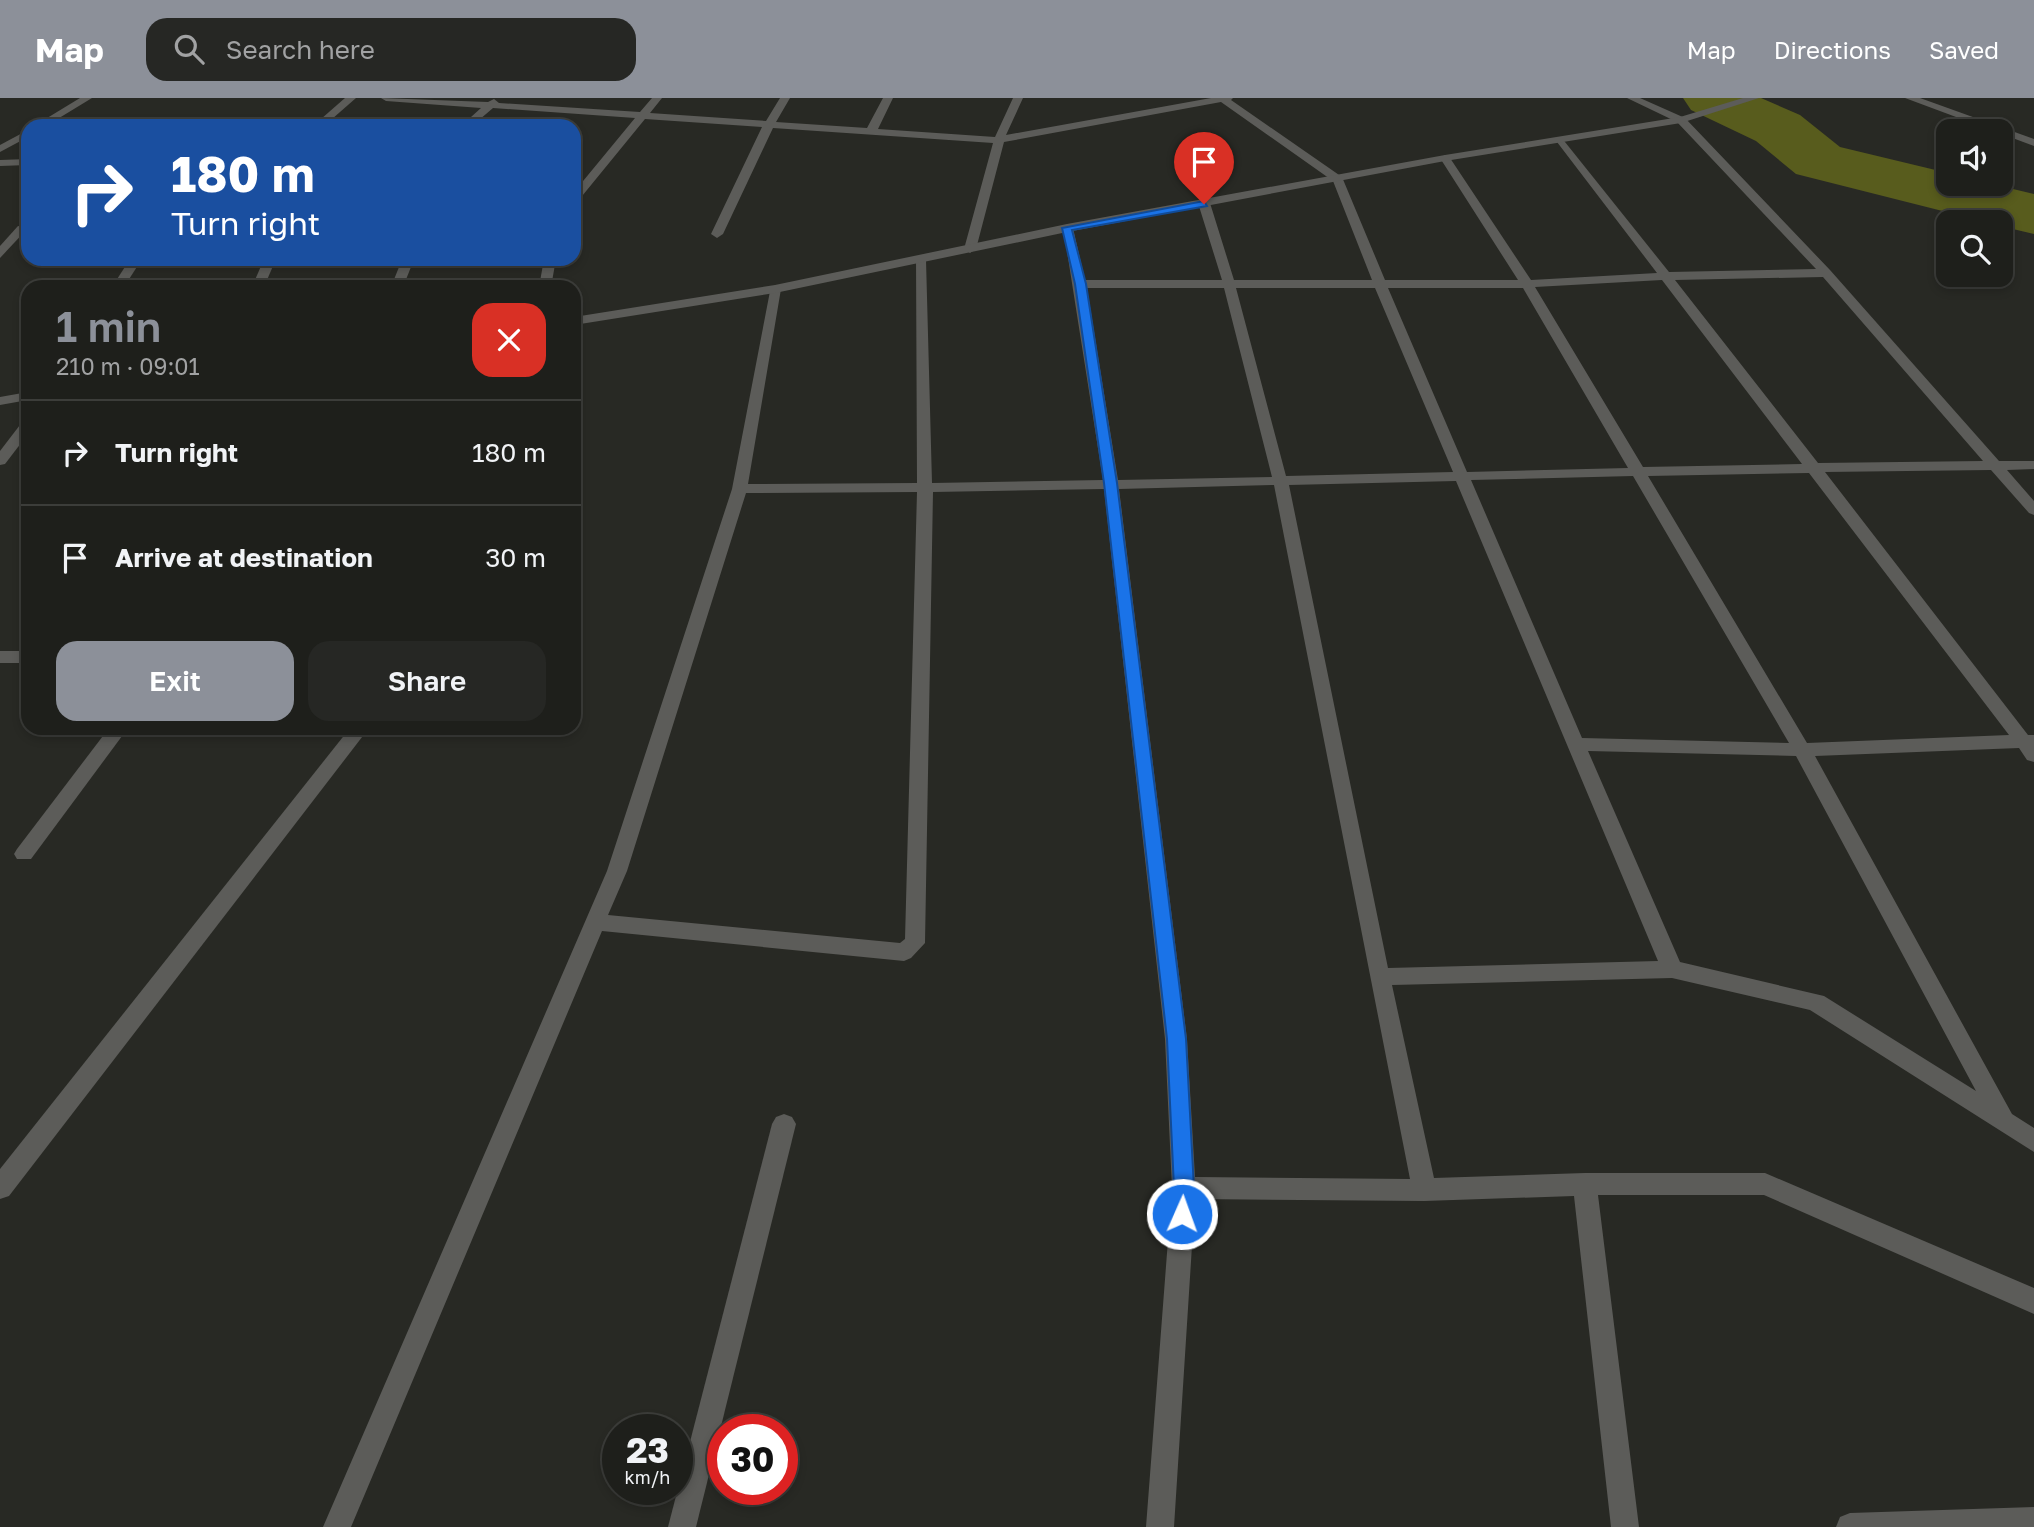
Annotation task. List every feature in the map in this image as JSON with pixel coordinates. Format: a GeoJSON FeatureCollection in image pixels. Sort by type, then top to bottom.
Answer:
{"type":"FeatureCollection","features":[{"type":"Feature","properties":{"kind":"street"},"geometry":{"type":"LineString","coordinates":[[51,119],[87,98]]}},
{"type":"Feature","properties":{"kind":"street"},"geometry":{"type":"LineString","coordinates":[[326,119],[351,98]]}},
{"type":"Feature","properties":{"kind":"street"},"geometry":{"type":"LineString","coordinates":[[386,98],[494,102],[999,140],[1224,98],[1338,178],[1379,283],[1672,969]]}},
{"type":"Feature","properties":{"kind":"street"},"geometry":{"type":"LineString","coordinates":[[581,191],[657,98]]}},
{"type":"Feature","properties":{"kind":"street"},"geometry":{"type":"LineString","coordinates":[[717,234],[769,124],[785,98]]}},
{"type":"Feature","properties":{"kind":"street"},"geometry":{"type":"LineString","coordinates":[[872,129],[888,98]]}},
{"type":"Feature","properties":{"kind":"street"},"geometry":{"type":"LineString","coordinates":[[970,248],[999,140],[1018,98]]}},
{"type":"Feature","properties":{"kind":"street"},"geometry":{"type":"LineString","coordinates":[[1632,98],[1681,120],[1826,273],[2034,510]]}},
{"type":"Feature","properties":{"kind":"street"},"geometry":{"type":"LineString","coordinates":[[581,322],[775,289],[1067,228],[1446,158],[1681,120],[1754,98]]}},
{"type":"Feature","properties":{"kind":"street"},"geometry":{"type":"LineString","coordinates":[[1910,98],[2034,143]]}},
{"type":"Feature","properties":{"kind":"street"},"geometry":{"type":"LineString","coordinates":[[474,119],[494,102]]}},
{"type":"Feature","properties":{"kind":"street"},"geometry":{"type":"LineString","coordinates":[[0,149],[21,137]]}},
{"type":"Feature","properties":{"kind":"street"},"geometry":{"type":"LineString","coordinates":[[1561,140],[2031,746]]}},
{"type":"Feature","properties":{"kind":"street"},"geometry":{"type":"LineString","coordinates":[[1446,158],[1527,284],[1802,750],[2003,1121]]}},
{"type":"Feature","properties":{"kind":"street"},"geometry":{"type":"LineString","coordinates":[[0,163],[21,162]]}},
{"type":"Feature","properties":{"kind":"street"},"geometry":{"type":"LineString","coordinates":[[1204,204],[1231,285],[1281,479],[1379,977],[1424,1190]]}},
{"type":"Feature","properties":{"kind":"street"},"geometry":{"type":"LineString","coordinates":[[0,229],[21,228]]}},
{"type":"Feature","properties":{"kind":"street"},"geometry":{"type":"LineString","coordinates":[[1067,228],[1080,284],[1111,483],[1176,1039],[1184,1188],[1160,1527]]}},
{"type":"Feature","properties":{"kind":"street"},"geometry":{"type":"LineString","coordinates":[[0,254],[21,232]]}},
{"type":"Feature","properties":{"kind":"street"},"geometry":{"type":"LineString","coordinates":[[595,922],[904,952],[915,943],[925,490],[920,260]]}},
{"type":"Feature","properties":{"kind":"street"},"geometry":{"type":"LineString","coordinates":[[400,280],[405,267]]}},
{"type":"Feature","properties":{"kind":"street"},"geometry":{"type":"LineString","coordinates":[[1080,284],[1527,284],[1665,276],[1826,273]]}},
{"type":"Feature","properties":{"kind":"street"},"geometry":{"type":"LineString","coordinates":[[337,1527],[617,871],[740,489],[775,289]]}},
{"type":"Feature","properties":{"kind":"street"},"geometry":{"type":"LineString","coordinates":[[0,401],[21,397]]}},
{"type":"Feature","properties":{"kind":"street"},"geometry":{"type":"LineString","coordinates":[[0,461],[21,433]]}},
{"type":"Feature","properties":{"kind":"street"},"geometry":{"type":"LineString","coordinates":[[740,489],[925,490],[1111,483],[1813,467],[2034,465]]}},
{"type":"Feature","properties":{"kind":"street"},"geometry":{"type":"LineString","coordinates":[[0,657],[21,657]]}},
{"type":"Feature","properties":{"kind":"street"},"geometry":{"type":"LineString","coordinates":[[24,854],[114,735]]}},
{"type":"Feature","properties":{"kind":"street"},"geometry":{"type":"LineString","coordinates":[[0,1188],[355,735]]}},
{"type":"Feature","properties":{"kind":"street"},"geometry":{"type":"LineString","coordinates":[[1575,744],[1802,750],[2031,746]]}},
{"type":"Feature","properties":{"kind":"street"},"geometry":{"type":"LineString","coordinates":[[1379,977],[1672,969],[1816,1002],[2034,1140]]}},
{"type":"Feature","properties":{"kind":"street"},"geometry":{"type":"LineString","coordinates":[[682,1527],[784,1124]]}},
{"type":"Feature","properties":{"kind":"street"},"geometry":{"type":"LineString","coordinates":[[1184,1188],[1424,1190],[1585,1184],[1765,1184],[2034,1301]]}},
{"type":"Feature","properties":{"kind":"street"},"geometry":{"type":"LineString","coordinates":[[1585,1184],[1625,1527]]}},
{"type":"Feature","properties":{"kind":"street"},"geometry":{"type":"LineString","coordinates":[[1850,1527],[2034,1521]]}},
{"type":"Feature","properties":{"kind":"waterway"},"geometry":{"type":"LineString","coordinates":[[1712,98],[1778,128],[1818,161],[2034,214]]}},
{"type":"Feature","properties":{"kind":"route"},"geometry":{"type":"LineString","coordinates":[[1182,1214],[1184,1188],[1176,1039],[1111,483],[1080,284],[1067,228],[1204,204]]}}]}
